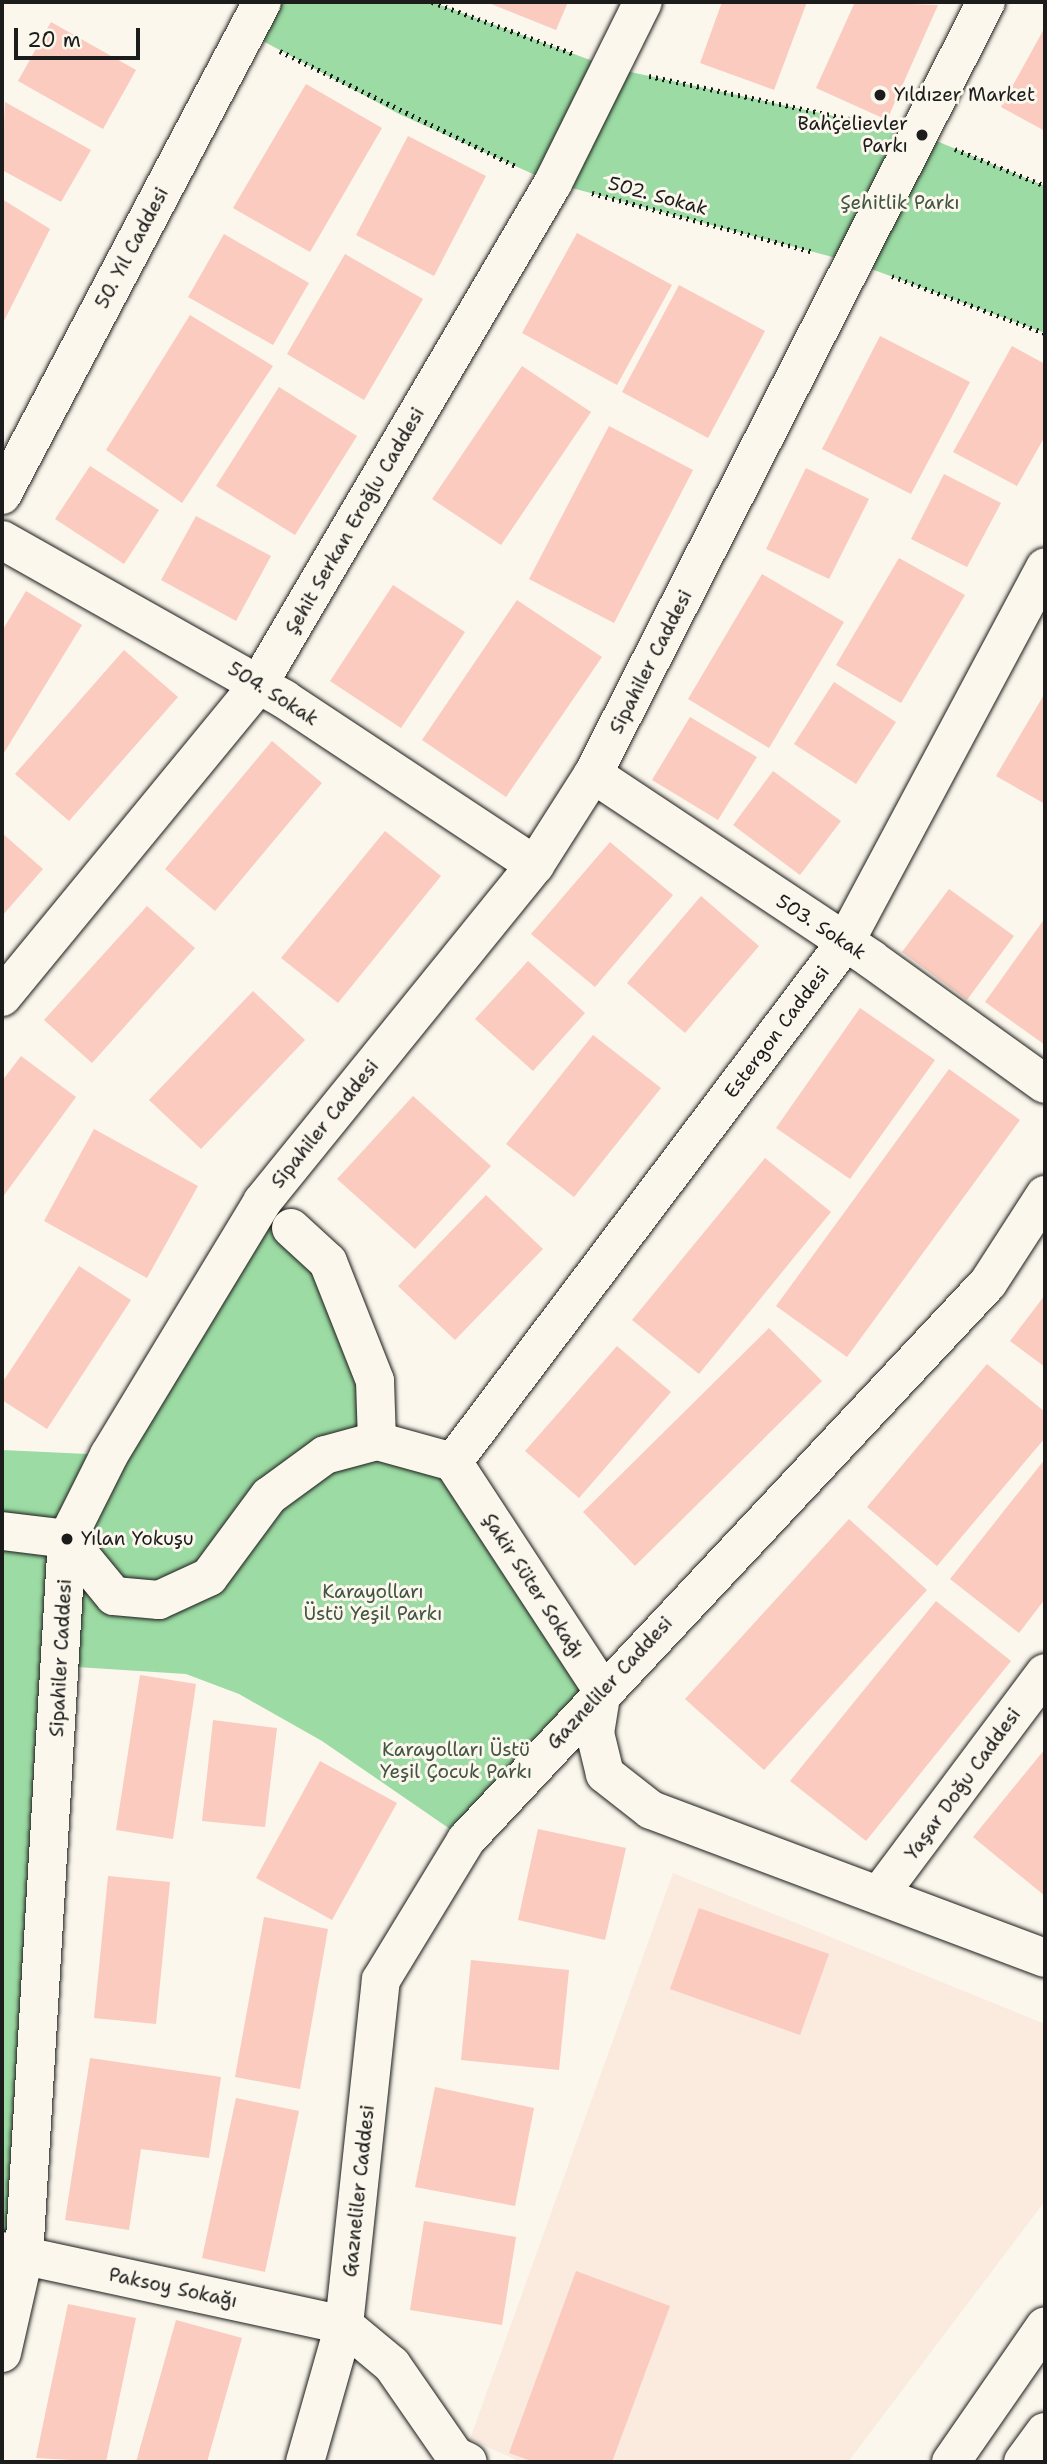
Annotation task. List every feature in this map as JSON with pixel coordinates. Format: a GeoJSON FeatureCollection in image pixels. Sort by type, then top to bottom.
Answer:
{"type":"FeatureCollection","features":[{"type":"Feature","properties":{"kind":"main road","name":"50. Yıl Caddesi"},"geometry":{"type":"LineString","coordinates":[[2,495],[262,2]]}},
{"type":"Feature","properties":{"kind":"main road","name":"Şehit Serkan Eroğlu Caddesi"},"geometry":{"type":"LineString","coordinates":[[2,997],[258,685],[553,183],[643,2]]}},
{"type":"Feature","properties":{"kind":"main road","name":"Sipahiler Caddesi"},"geometry":{"type":"LineString","coordinates":[[2,2353],[13,2253],[67,1539],[109,1455],[262,1202],[535,865],[593,774],[922,135],[986,2]]}},
{"type":"Feature","properties":{"kind":"main road","name":"504. Sokak"},"geometry":{"type":"LineString","coordinates":[[2,540],[258,685],[535,865]]}},
{"type":"Feature","properties":{"kind":"main road","name":"Estergon Caddesi"},"geometry":{"type":"LineString","coordinates":[[453,1462],[844,944],[1045,567]]}},
{"type":"Feature","properties":{"kind":"main road","name":"503. Sokak"},"geometry":{"type":"LineString","coordinates":[[593,774],[1045,1084]]}},
{"type":"Feature","properties":{"kind":"main road","name":"Gazneliler Caddesi"},"geometry":{"type":"LineString","coordinates":[[305,2462],[344,2325],[381,1980],[466,1840],[602,1690],[988,1283],[1045,1195]]}},
{"type":"Feature","properties":{"kind":"main road"},"geometry":{"type":"LineString","coordinates":[[291,1228],[328,1262],[375,1381],[377,1441]]}},
{"type":"Feature","properties":{"kind":"main road"},"geometry":{"type":"LineString","coordinates":[[2,1531],[67,1539],[114,1596],[159,1600],[209,1577],[269,1496],[325,1455],[377,1441],[453,1462]]}},
{"type":"Feature","properties":{"kind":"main road","name":"Şakir Süter Sokağı"},"geometry":{"type":"LineString","coordinates":[[453,1462],[602,1690]]}},
{"type":"Feature","properties":{"kind":"main road","name":"Yaşar Doğu Caddesi"},"geometry":{"type":"LineString","coordinates":[[879,1895],[1045,1673]]}},
{"type":"Feature","properties":{"kind":"main road"},"geometry":{"type":"LineString","coordinates":[[602,1690],[595,1732],[605,1774],[651,1810],[1045,1958]]}},
{"type":"Feature","properties":{"kind":"main road","name":"Paksoy Sokağı"},"geometry":{"type":"LineString","coordinates":[[13,2253],[344,2325]]}},
{"type":"Feature","properties":{"kind":"main road"},"geometry":{"type":"LineString","coordinates":[[344,2325],[392,2365],[462,2459]]}},
{"type":"Feature","properties":{"kind":"main road"},"geometry":{"type":"LineString","coordinates":[[951,2462],[1045,2326]]}},
{"type":"Feature","properties":{"kind":"main road"},"geometry":{"type":"LineString","coordinates":[[1023,2462],[1045,2432]]}},
{"type":"Feature","properties":{"kind":"path"},"geometry":{"type":"LineString","coordinates":[[432,2],[612,68],[922,135],[1045,186]]}},
{"type":"Feature","properties":{"kind":"path","name":"502. Sokak"},"geometry":{"type":"LineString","coordinates":[[278,50],[399,114],[553,183],[855,263],[1045,333]]}},
{"type":"Feature","properties":{"kind":"shaded area"},"geometry":{"type":"Polygon","coordinates":[[[673,1873],[1045,2024],[1045,2201],[848,2462],[521,2462],[470,2439],[673,1873]]]}},
{"type":"Feature","properties":{"kind":"green space","name":"Şehitlik Parkı"},"geometry":{"type":"Polygon","coordinates":[[[262,2],[432,2],[612,68],[922,135],[1045,186],[1045,333],[855,263],[553,183],[399,114],[246,32],[262,2]]]}},
{"type":"Feature","properties":{"kind":"green space"},"geometry":{"type":"Polygon","coordinates":[[[262,1202],[328,1262],[377,1440],[453,1462],[602,1690],[466,1840],[322,1741],[239,1694],[186,1674],[61,1666],[24,2256],[2,2251],[2,1450],[109,1455],[262,1202]]]}},
{"type":"Feature","properties":{"kind":"building"},"geometry":{"type":"Polygon","coordinates":[[[486,2],[568,2],[556,30],[486,2]]]}},
{"type":"Feature","properties":{"kind":"building"},"geometry":{"type":"Polygon","coordinates":[[[722,2],[807,2],[774,90],[700,63],[722,2]]]}},
{"type":"Feature","properties":{"kind":"building"},"geometry":{"type":"Polygon","coordinates":[[[855,2],[938,5],[887,120],[816,88],[855,2]]]}},
{"type":"Feature","properties":{"kind":"building"},"geometry":{"type":"Polygon","coordinates":[[[51,22],[136,70],[103,129],[18,81],[51,22]]]}},
{"type":"Feature","properties":{"kind":"building"},"geometry":{"type":"Polygon","coordinates":[[[1045,27],[1045,131],[1001,107],[1045,27]]]}},
{"type":"Feature","properties":{"kind":"building"},"geometry":{"type":"Polygon","coordinates":[[[306,84],[382,128],[310,252],[233,208],[306,84]]]}},
{"type":"Feature","properties":{"kind":"building"},"geometry":{"type":"Polygon","coordinates":[[[5,102],[91,150],[61,202],[2,170],[5,102]]]}},
{"type":"Feature","properties":{"kind":"building"},"geometry":{"type":"Polygon","coordinates":[[[408,136],[486,176],[434,276],[356,235],[408,136]]]}},
{"type":"Feature","properties":{"kind":"building"},"geometry":{"type":"Polygon","coordinates":[[[2,199],[50,229],[2,325],[2,199]]]}},
{"type":"Feature","properties":{"kind":"building"},"geometry":{"type":"Polygon","coordinates":[[[577,233],[672,285],[617,385],[522,333],[577,233]]]}},
{"type":"Feature","properties":{"kind":"building"},"geometry":{"type":"Polygon","coordinates":[[[224,234],[309,283],[273,345],[188,297],[224,234]]]}},
{"type":"Feature","properties":{"kind":"building"},"geometry":{"type":"Polygon","coordinates":[[[345,254],[423,299],[364,400],[287,354],[345,254]]]}},
{"type":"Feature","properties":{"kind":"building"},"geometry":{"type":"Polygon","coordinates":[[[679,285],[765,331],[708,438],[622,392],[679,285]]]}},
{"type":"Feature","properties":{"kind":"building"},"geometry":{"type":"Polygon","coordinates":[[[190,315],[273,366],[182,503],[106,450],[190,315]]]}},
{"type":"Feature","properties":{"kind":"building"},"geometry":{"type":"Polygon","coordinates":[[[880,336],[970,382],[911,494],[822,449],[880,336]]]}},
{"type":"Feature","properties":{"kind":"building"},"geometry":{"type":"Polygon","coordinates":[[[1012,346],[1045,364],[1045,436],[1017,486],[953,452],[1012,346]]]}},
{"type":"Feature","properties":{"kind":"building"},"geometry":{"type":"Polygon","coordinates":[[[522,366],[591,412],[501,545],[432,499],[522,366]]]}},
{"type":"Feature","properties":{"kind":"building"},"geometry":{"type":"Polygon","coordinates":[[[279,387],[357,436],[295,535],[216,486],[279,387]]]}},
{"type":"Feature","properties":{"kind":"building"},"geometry":{"type":"Polygon","coordinates":[[[609,426],[693,470],[614,623],[529,579],[609,426]]]}},
{"type":"Feature","properties":{"kind":"building"},"geometry":{"type":"Polygon","coordinates":[[[90,466],[159,510],[124,564],[55,519],[90,466]]]}},
{"type":"Feature","properties":{"kind":"building"},"geometry":{"type":"Polygon","coordinates":[[[806,468],[869,499],[829,579],[766,549],[806,468]]]}},
{"type":"Feature","properties":{"kind":"building"},"geometry":{"type":"Polygon","coordinates":[[[944,474],[1001,503],[967,567],[911,539],[944,474]]]}},
{"type":"Feature","properties":{"kind":"building"},"geometry":{"type":"Polygon","coordinates":[[[196,516],[271,556],[236,621],[161,580],[196,516]]]}},
{"type":"Feature","properties":{"kind":"building"},"geometry":{"type":"Polygon","coordinates":[[[899,558],[965,595],[901,703],[836,665],[899,558]]]}},
{"type":"Feature","properties":{"kind":"building"},"geometry":{"type":"Polygon","coordinates":[[[762,574],[844,622],[769,748],[688,699],[762,574]]]}},
{"type":"Feature","properties":{"kind":"building"},"geometry":{"type":"Polygon","coordinates":[[[393,585],[465,632],[401,728],[330,681],[393,585]]]}},
{"type":"Feature","properties":{"kind":"building"},"geometry":{"type":"Polygon","coordinates":[[[26,591],[82,625],[2,756],[2,631],[26,591]]]}},
{"type":"Feature","properties":{"kind":"building"},"geometry":{"type":"Polygon","coordinates":[[[517,600],[602,657],[506,797],[422,740],[517,600]]]}},
{"type":"Feature","properties":{"kind":"building"},"geometry":{"type":"Polygon","coordinates":[[[124,650],[178,697],[69,821],[15,774],[124,650]]]}},
{"type":"Feature","properties":{"kind":"building"},"geometry":{"type":"Polygon","coordinates":[[[834,682],[896,722],[856,784],[794,744],[834,682]]]}},
{"type":"Feature","properties":{"kind":"building"},"geometry":{"type":"Polygon","coordinates":[[[1045,693],[1045,804],[996,776],[1045,693]]]}},
{"type":"Feature","properties":{"kind":"building"},"geometry":{"type":"Polygon","coordinates":[[[690,717],[757,757],[718,820],[652,780],[690,717]]]}},
{"type":"Feature","properties":{"kind":"building"},"geometry":{"type":"Polygon","coordinates":[[[272,741],[322,783],[215,911],[165,869],[272,741]]]}},
{"type":"Feature","properties":{"kind":"building"},"geometry":{"type":"Polygon","coordinates":[[[773,771],[841,821],[800,875],[733,825],[773,771]]]}},
{"type":"Feature","properties":{"kind":"building"},"geometry":{"type":"Polygon","coordinates":[[[385,831],[441,876],[338,1003],[281,958],[385,831]]]}},
{"type":"Feature","properties":{"kind":"building"},"geometry":{"type":"Polygon","coordinates":[[[2,833],[43,869],[2,916],[2,833]]]}},
{"type":"Feature","properties":{"kind":"building"},"geometry":{"type":"Polygon","coordinates":[[[610,842],[673,895],[595,987],[531,934],[610,842]]]}},
{"type":"Feature","properties":{"kind":"building"},"geometry":{"type":"Polygon","coordinates":[[[949,889],[1014,936],[967,1000],[902,952],[949,889]]]}},
{"type":"Feature","properties":{"kind":"building"},"geometry":{"type":"Polygon","coordinates":[[[701,896],[759,946],[685,1033],[627,983],[701,896]]]}},
{"type":"Feature","properties":{"kind":"building"},"geometry":{"type":"Polygon","coordinates":[[[147,906],[195,948],[92,1063],[44,1020],[147,906]]]}},
{"type":"Feature","properties":{"kind":"building"},"geometry":{"type":"Polygon","coordinates":[[[1045,918],[1045,1045],[985,1002],[1045,918]]]}},
{"type":"Feature","properties":{"kind":"building"},"geometry":{"type":"Polygon","coordinates":[[[528,961],[585,1013],[533,1071],[475,1019],[528,961]]]}},
{"type":"Feature","properties":{"kind":"building"},"geometry":{"type":"Polygon","coordinates":[[[253,991],[305,1040],[201,1149],[149,1100],[253,991]]]}},
{"type":"Feature","properties":{"kind":"building"},"geometry":{"type":"Polygon","coordinates":[[[860,1008],[935,1060],[850,1179],[776,1128],[860,1008]]]}},
{"type":"Feature","properties":{"kind":"building"},"geometry":{"type":"Polygon","coordinates":[[[593,1035],[661,1088],[574,1197],[506,1144],[593,1035]]]}},
{"type":"Feature","properties":{"kind":"building"},"geometry":{"type":"Polygon","coordinates":[[[21,1056],[76,1097],[2,1198],[2,1081],[21,1056]]]}},
{"type":"Feature","properties":{"kind":"building"},"geometry":{"type":"Polygon","coordinates":[[[949,1069],[1020,1120],[847,1357],[776,1306],[949,1069]]]}},
{"type":"Feature","properties":{"kind":"building"},"geometry":{"type":"Polygon","coordinates":[[[413,1096],[491,1166],[415,1249],[337,1179],[413,1096]]]}},
{"type":"Feature","properties":{"kind":"building"},"geometry":{"type":"Polygon","coordinates":[[[94,1129],[198,1186],[147,1278],[44,1221],[94,1129]]]}},
{"type":"Feature","properties":{"kind":"building"},"geometry":{"type":"Polygon","coordinates":[[[765,1158],[831,1212],[699,1374],[632,1320],[765,1158]]]}},
{"type":"Feature","properties":{"kind":"building"},"geometry":{"type":"Polygon","coordinates":[[[486,1195],[543,1249],[455,1340],[398,1286],[486,1195]]]}},
{"type":"Feature","properties":{"kind":"building"},"geometry":{"type":"Polygon","coordinates":[[[79,1266],[131,1300],[47,1429],[2,1400],[2,1383],[79,1266]]]}},
{"type":"Feature","properties":{"kind":"building"},"geometry":{"type":"Polygon","coordinates":[[[1045,1295],[1045,1367],[1010,1341],[1045,1295]]]}},
{"type":"Feature","properties":{"kind":"building"},"geometry":{"type":"Polygon","coordinates":[[[769,1328],[822,1381],[635,1566],[583,1512],[769,1328]]]}},
{"type":"Feature","properties":{"kind":"building"},"geometry":{"type":"Polygon","coordinates":[[[617,1346],[671,1392],[579,1498],[525,1451],[617,1346]]]}},
{"type":"Feature","properties":{"kind":"building"},"geometry":{"type":"Polygon","coordinates":[[[987,1364],[1045,1412],[1045,1438],[937,1566],[867,1507],[987,1364]]]}},
{"type":"Feature","properties":{"kind":"building"},"geometry":{"type":"Polygon","coordinates":[[[1045,1459],[1045,1599],[1019,1633],[950,1579],[1045,1459]]]}},
{"type":"Feature","properties":{"kind":"building"},"geometry":{"type":"Polygon","coordinates":[[[849,1519],[927,1590],[764,1770],[685,1699],[849,1519]]]}},
{"type":"Feature","properties":{"kind":"building"},"geometry":{"type":"Polygon","coordinates":[[[936,1601],[1011,1661],[866,1841],[790,1781],[936,1601]]]}},
{"type":"Feature","properties":{"kind":"building"},"geometry":{"type":"Polygon","coordinates":[[[140,1675],[196,1684],[173,1839],[116,1830],[140,1675]]]}},
{"type":"Feature","properties":{"kind":"building"},"geometry":{"type":"Polygon","coordinates":[[[213,1720],[277,1728],[265,1827],[202,1821],[213,1720]]]}},
{"type":"Feature","properties":{"kind":"building"},"geometry":{"type":"Polygon","coordinates":[[[1045,1749],[1045,1896],[973,1837],[1045,1749]]]}},
{"type":"Feature","properties":{"kind":"building"},"geometry":{"type":"Polygon","coordinates":[[[320,1761],[397,1803],[332,1920],[256,1878],[320,1761]]]}},
{"type":"Feature","properties":{"kind":"building"},"geometry":{"type":"Polygon","coordinates":[[[538,1829],[626,1848],[605,1940],[518,1920],[538,1829]]]}},
{"type":"Feature","properties":{"kind":"building"},"geometry":{"type":"Polygon","coordinates":[[[108,1876],[170,1882],[156,2024],[94,2018],[108,1876]]]}},
{"type":"Feature","properties":{"kind":"building"},"geometry":{"type":"Polygon","coordinates":[[[699,1908],[829,1954],[800,2035],[670,1989],[699,1908]]]}},
{"type":"Feature","properties":{"kind":"building"},"geometry":{"type":"Polygon","coordinates":[[[264,1917],[328,1929],[300,2089],[235,2077],[264,1917]]]}},
{"type":"Feature","properties":{"kind":"building"},"geometry":{"type":"Polygon","coordinates":[[[471,1960],[569,1970],[559,2070],[461,2060],[471,1960]]]}},
{"type":"Feature","properties":{"kind":"building"},"geometry":{"type":"Polygon","coordinates":[[[90,2058],[221,2077],[209,2158],[141,2149],[129,2230],[65,2220],[90,2058]]]}},
{"type":"Feature","properties":{"kind":"building"},"geometry":{"type":"Polygon","coordinates":[[[435,2087],[534,2108],[515,2206],[415,2187],[435,2087]]]}},
{"type":"Feature","properties":{"kind":"building"},"geometry":{"type":"Polygon","coordinates":[[[236,2098],[299,2111],[265,2272],[202,2258],[236,2098]]]}},
{"type":"Feature","properties":{"kind":"building"},"geometry":{"type":"Polygon","coordinates":[[[424,2221],[516,2237],[502,2325],[410,2310],[424,2221]]]}},
{"type":"Feature","properties":{"kind":"building"},"geometry":{"type":"Polygon","coordinates":[[[576,2271],[670,2306],[612,2462],[534,2462],[509,2453],[576,2271]]]}},
{"type":"Feature","properties":{"kind":"building"},"geometry":{"type":"Polygon","coordinates":[[[68,2304],[136,2318],[106,2462],[36,2458],[68,2304]]]}},
{"type":"Feature","properties":{"kind":"building"},"geometry":{"type":"Polygon","coordinates":[[[176,2320],[242,2338],[207,2462],[136,2462],[176,2320]]]}},
{"type":"Feature","properties":{"kind":"place","name":"Yıldızer Market"},"geometry":{"type":"Point","coordinates":[880,95]}},
{"type":"Feature","properties":{"kind":"place","name":"Bahçelievler Parkı"},"geometry":{"type":"Point","coordinates":[922,135]}},
{"type":"Feature","properties":{"kind":"place","name":"Yılan Yokuşu"},"geometry":{"type":"Point","coordinates":[67,1539]}},
{"type":"Feature","properties":{"kind":"park label","name":"Karayolları Üstü Yeşil Parkı"},"geometry":{"type":"Point","coordinates":[373,1603]}},
{"type":"Feature","properties":{"kind":"park label","name":"Karayolları Üstü Yeşil Çocuk Parkı"},"geometry":{"type":"Point","coordinates":[456,1761]}}]}
